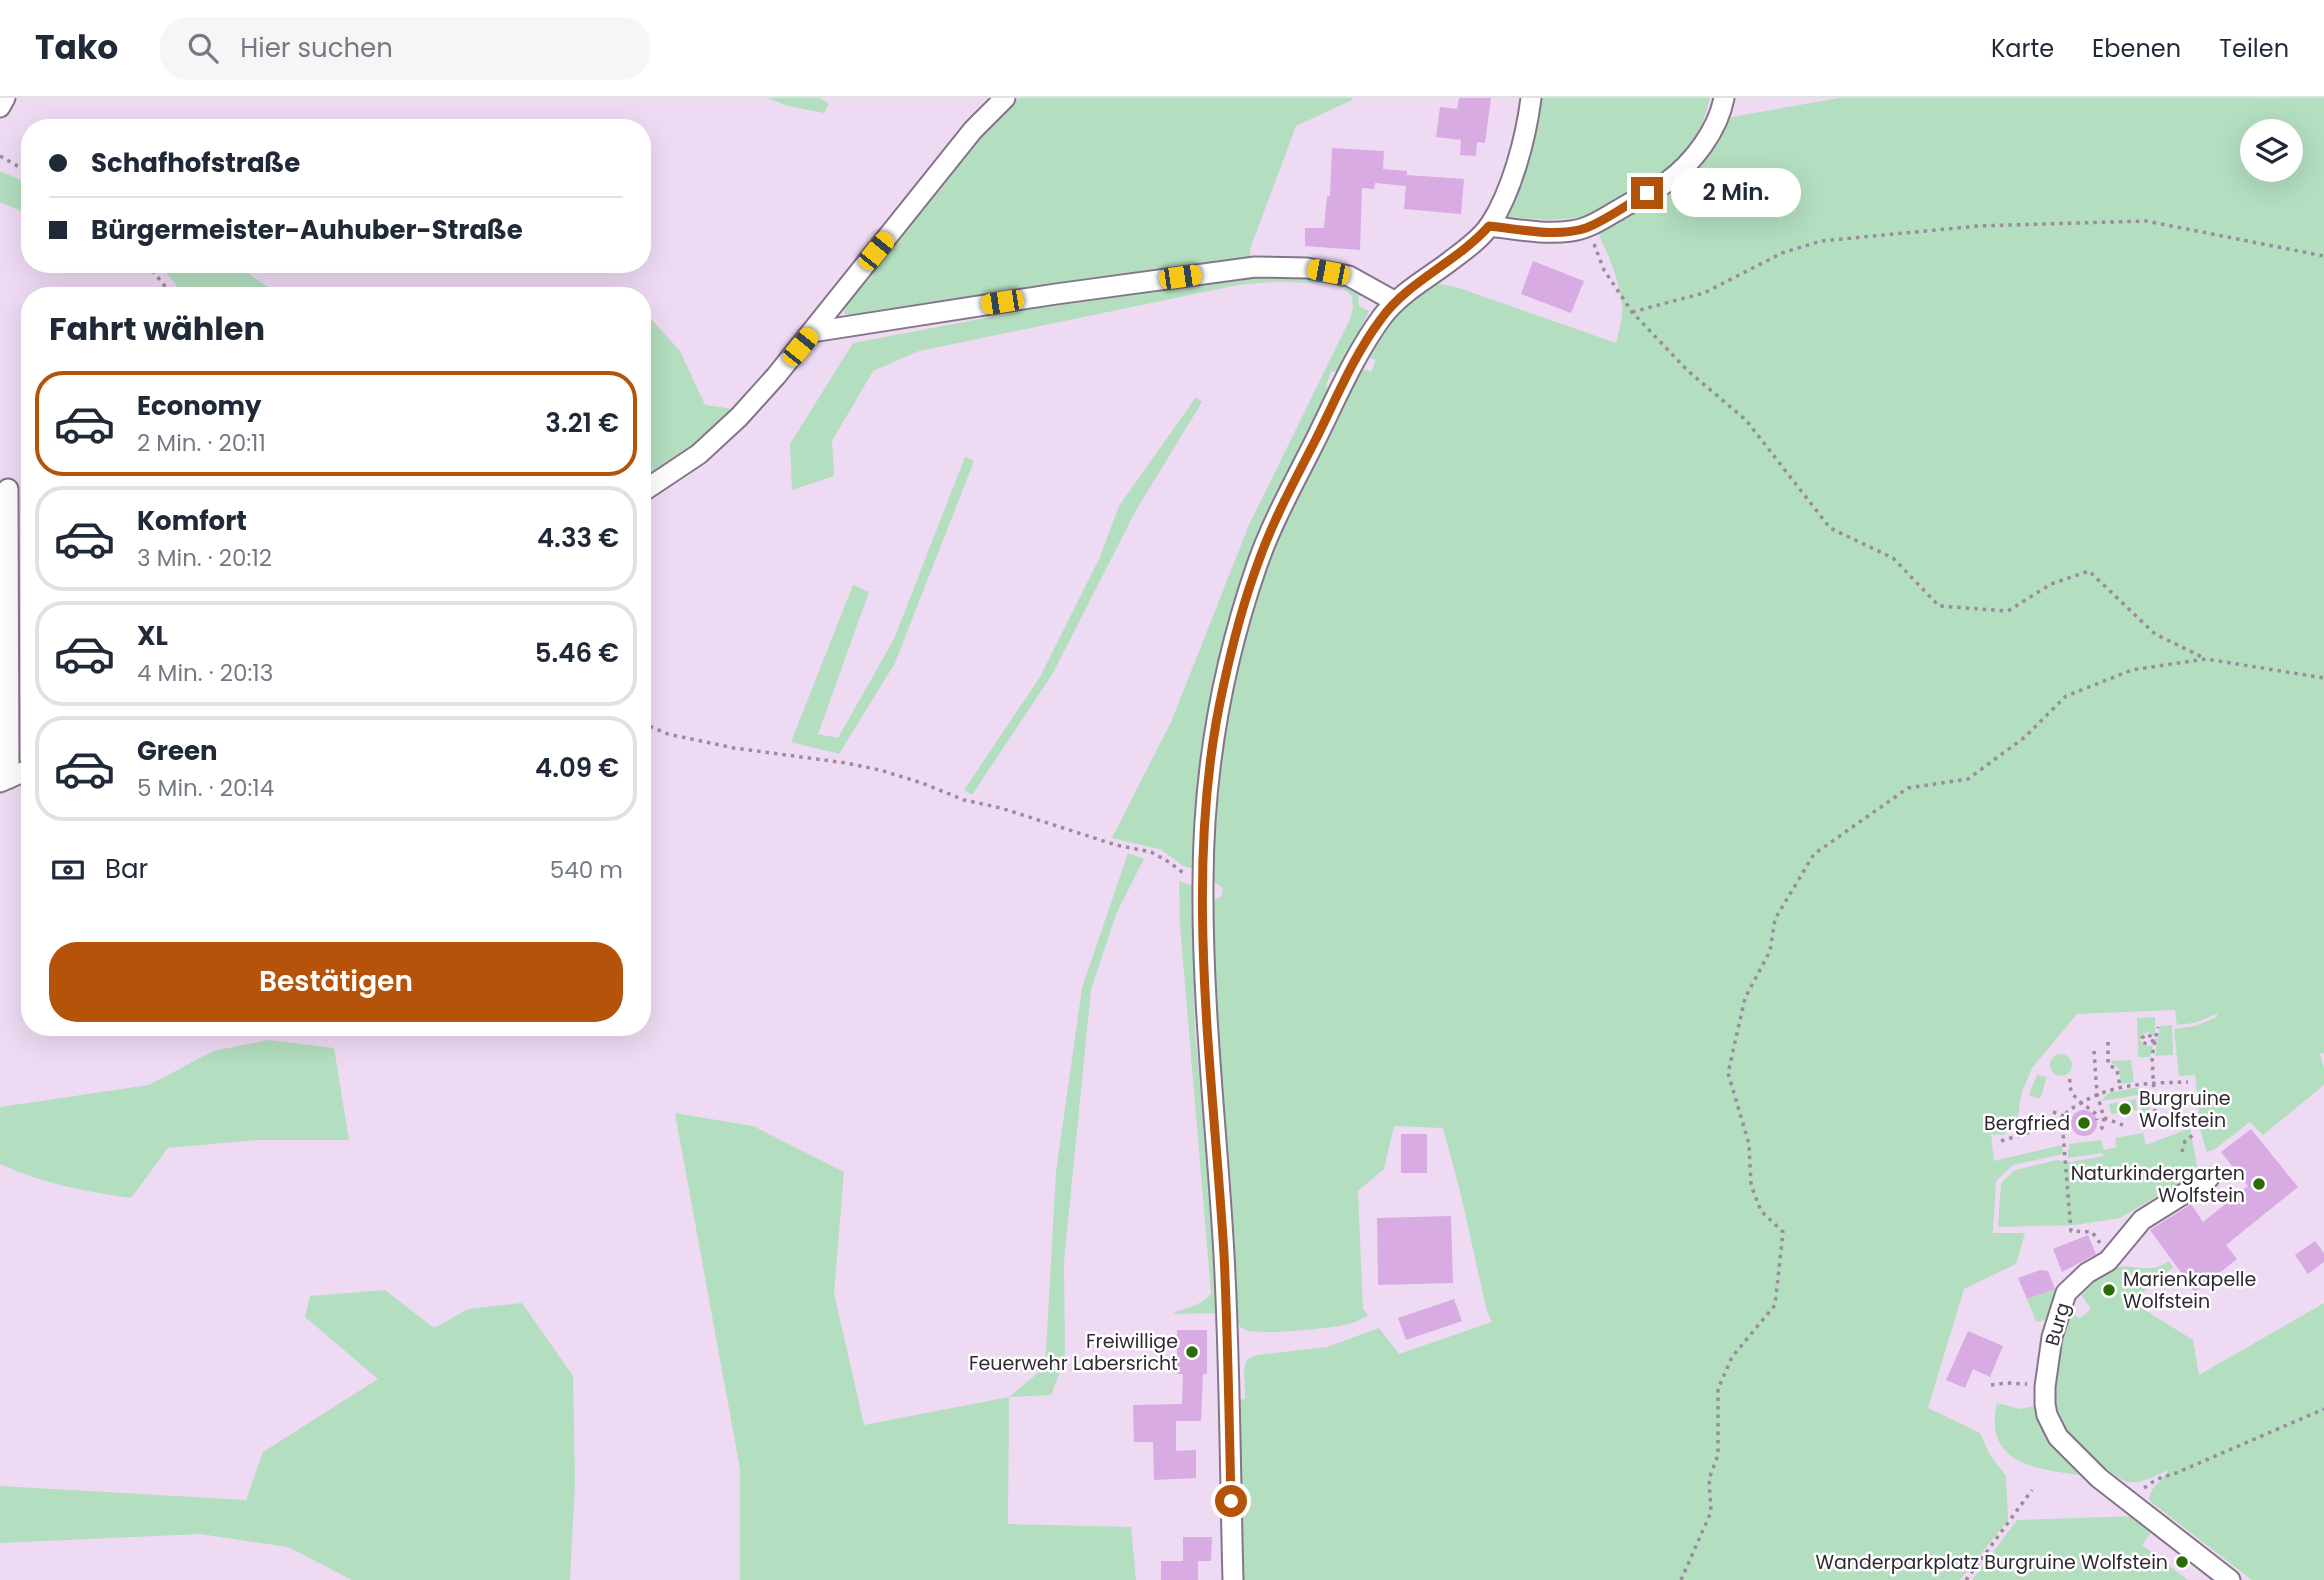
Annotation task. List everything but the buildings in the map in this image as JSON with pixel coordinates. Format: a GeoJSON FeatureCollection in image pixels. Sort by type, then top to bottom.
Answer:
{"type":"FeatureCollection","features":[{"type":"Feature","properties":{"kind":"street"},"geometry":{"type":"LineString","coordinates":[[0,107],[5,98]]}},
{"type":"Feature","properties":{"kind":"street"},"geometry":{"type":"LineString","coordinates":[[651,486],[699,454],[739,417],[812,332],[973,130],[1005,98]]}},
{"type":"Feature","properties":{"kind":"street"},"geometry":{"type":"LineString","coordinates":[[1233,1580],[1224,1255],[1208,1051],[1202,885],[1205,820],[1218,715],[1234,644],[1257,564],[1343,385],[1379,321],[1394,301],[1460,254],[1489,226],[1518,161],[1525,139],[1531,98]]}},
{"type":"Feature","properties":{"kind":"street"},"geometry":{"type":"LineString","coordinates":[[1489,226],[1552,232],[1588,227],[1667,181],[1692,159],[1708,136],[1724,98]]}},
{"type":"Feature","properties":{"kind":"street"},"geometry":{"type":"LineString","coordinates":[[812,332],[1056,294],[1255,267],[1307,268],[1349,276],[1394,301]]}},
{"type":"Feature","properties":{"kind":"street"},"geometry":{"type":"LineString","coordinates":[[8,489],[4,780],[21,773]]}},
{"type":"Feature","properties":{"kind":"street","name":"Burg"},"geometry":{"type":"LineString","coordinates":[[2209,1178],[2142,1220],[2108,1261],[2066,1293],[2052,1337],[2045,1387],[2047,1415],[2052,1427],[2072,1452],[2099,1478],[2230,1580]]}},
{"type":"Feature","properties":{"kind":"path"},"geometry":{"type":"LineString","coordinates":[[0,156],[21,168]]}},
{"type":"Feature","properties":{"kind":"path"},"geometry":{"type":"LineString","coordinates":[[1632,312],[1704,293],[1782,253],[1821,242],[1978,226],[2146,221],[2324,256]]}},
{"type":"Feature","properties":{"kind":"path"},"geometry":{"type":"LineString","coordinates":[[1588,227],[1604,270],[1632,312],[1688,371],[1746,420],[1830,528],[1893,558],[1939,606],[2008,611],[2051,584],[2089,571],[2155,634],[2206,659],[2324,678]]}},
{"type":"Feature","properties":{"kind":"path"},"geometry":{"type":"LineString","coordinates":[[154,273],[166,287]]}},
{"type":"Feature","properties":{"kind":"path"},"geometry":{"type":"LineString","coordinates":[[1681,1580],[1711,1512],[1709,1479],[1718,1455],[1718,1389],[1732,1357],[1775,1305],[1783,1232],[1761,1210],[1751,1185],[1749,1144],[1728,1073],[1745,998],[1770,951],[1775,919],[1814,854],[1908,788],[1968,779],[2025,737],[2066,696],[2132,670],[2206,659]]}},
{"type":"Feature","properties":{"kind":"path"},"geometry":{"type":"LineString","coordinates":[[651,727],[668,734],[734,748],[880,770],[964,800],[1001,808],[1116,845],[1151,852],[1202,885]]}},
{"type":"Feature","properties":{"kind":"path"},"geometry":{"type":"LineString","coordinates":[[2151,1129],[2155,1114],[2152,1056],[2158,1027]]}},
{"type":"Feature","properties":{"kind":"path"},"geometry":{"type":"LineString","coordinates":[[2108,1042],[2108,1064],[2117,1070],[2120,1087]]}},
{"type":"Feature","properties":{"kind":"path"},"geometry":{"type":"LineString","coordinates":[[2094,1051],[2096,1094],[2104,1118],[2098,1132]]}},
{"type":"Feature","properties":{"kind":"path"},"geometry":{"type":"LineString","coordinates":[[2070,1079],[2069,1088],[2081,1103],[2094,1112],[2097,1120]]}},
{"type":"Feature","properties":{"kind":"path"},"geometry":{"type":"LineString","coordinates":[[2001,1141],[2063,1119],[2096,1094],[2120,1087],[2188,1082]]}},
{"type":"Feature","properties":{"kind":"path"},"geometry":{"type":"LineString","coordinates":[[2053,1112],[2063,1119]]}},
{"type":"Feature","properties":{"kind":"path"},"geometry":{"type":"LineString","coordinates":[[2104,1118],[2123,1125]]}},
{"type":"Feature","properties":{"kind":"path"},"geometry":{"type":"LineString","coordinates":[[2063,1119],[2071,1231],[2094,1233],[2108,1261]]}},
{"type":"Feature","properties":{"kind":"path"},"geometry":{"type":"LineString","coordinates":[[2182,1152],[2185,1141],[2196,1133]]}},
{"type":"Feature","properties":{"kind":"path"},"geometry":{"type":"LineString","coordinates":[[1991,1385],[2006,1383],[2036,1386]]}},
{"type":"Feature","properties":{"kind":"path"},"geometry":{"type":"LineString","coordinates":[[2157,1479],[2324,1409]]}},
{"type":"Feature","properties":{"kind":"path"},"geometry":{"type":"LineString","coordinates":[[1966,1580],[2032,1490]]}},
{"type":"Feature","properties":{"kind":"green space"},"geometry":{"type":"Polygon","coordinates":[[[768,98],[820,98],[829,104],[824,113],[788,106],[768,98]]]}},
{"type":"Feature","properties":{"kind":"green space"},"geometry":{"type":"Polygon","coordinates":[[[1019,98],[1352,100],[1296,126],[1250,249],[1251,261],[854,316],[845,314],[843,304],[976,137],[1019,98]]]}},
{"type":"Feature","properties":{"kind":"green space"},"geometry":{"type":"Polygon","coordinates":[[[1541,98],[1710,98],[1703,122],[1839,98],[2324,98],[2324,1053],[2320,1054],[2324,1068],[2324,1085],[2263,1135],[2250,1122],[2215,1149],[2207,1152],[2201,1133],[2195,1075],[2179,1076],[2174,1029],[2195,1026],[2217,1017],[2217,1014],[2194,1023],[2177,1025],[2175,1010],[2077,1014],[2032,1068],[2021,1095],[2017,1123],[2003,1135],[1991,1134],[1994,1161],[2062,1145],[2063,1154],[2013,1165],[1996,1181],[1993,1233],[2025,1233],[2016,1264],[1964,1289],[1928,1408],[1980,1433],[1990,1455],[2006,1476],[2008,1520],[1960,1580],[1240,1580],[1237,1400],[1245,1399],[1244,1370],[1247,1359],[1257,1355],[1327,1347],[1379,1328],[1399,1354],[1492,1322],[1486,1308],[1443,1128],[1394,1126],[1384,1169],[1358,1191],[1363,1309],[1368,1315],[1353,1323],[1299,1331],[1254,1332],[1238,1324],[1235,1318],[1215,1029],[1210,902],[1222,896],[1223,888],[1213,881],[1216,805],[1225,722],[1254,602],[1276,538],[1360,368],[1371,372],[1376,360],[1366,357],[1389,321],[1433,282],[1459,288],[1616,343],[1622,315],[1618,282],[1590,217],[1549,220],[1504,217],[1537,128],[1541,98]]]}},
{"type":"Feature","properties":{"kind":"green space"},"geometry":{"type":"Polygon","coordinates":[[[0,171],[21,180],[21,211],[0,202],[0,171]]]}},
{"type":"Feature","properties":{"kind":"green space"},"geometry":{"type":"Polygon","coordinates":[[[166,273],[248,273],[268,287],[178,287],[166,273]]]}},
{"type":"Feature","properties":{"kind":"green space"},"geometry":{"type":"Polygon","coordinates":[[[1236,276],[1335,278],[1365,295],[1358,297],[1359,306],[1369,311],[1340,371],[1331,372],[1326,386],[1330,390],[1263,524],[1246,566],[1220,658],[1203,750],[1196,849],[1192,868],[1183,866],[1162,850],[1112,838],[1171,722],[1249,525],[1350,319],[1352,296],[1344,289],[1328,283],[1273,282],[1238,285],[919,351],[873,371],[832,441],[834,476],[792,490],[790,444],[853,343],[1043,307],[1236,276]]]}},
{"type":"Feature","properties":{"kind":"green space"},"geometry":{"type":"Polygon","coordinates":[[[651,319],[680,351],[705,405],[734,409],[687,451],[651,475],[651,319]]]}},
{"type":"Feature","properties":{"kind":"green space"},"geometry":{"type":"Polygon","coordinates":[[[1196,397],[1202,402],[1135,512],[1053,673],[972,795],[964,790],[1040,677],[1100,557],[1119,506],[1196,397]]]}},
{"type":"Feature","properties":{"kind":"green space"},"geometry":{"type":"Polygon","coordinates":[[[965,457],[974,461],[895,663],[839,754],[791,742],[853,585],[869,592],[818,734],[838,738],[894,639],[965,457]]]}},
{"type":"Feature","properties":{"kind":"green space"},"geometry":{"type":"Polygon","coordinates":[[[1128,853],[1144,859],[1117,912],[1091,990],[1064,1262],[1065,1359],[1051,1395],[1009,1397],[1045,1367],[1056,1172],[1082,988],[1128,853]]]}},
{"type":"Feature","properties":{"kind":"green space"},"geometry":{"type":"Polygon","coordinates":[[[1179,881],[1192,886],[1195,1033],[1212,1207],[1216,1313],[1172,1314],[1199,1304],[1211,1293],[1180,925],[1179,881]]]}},
{"type":"Feature","properties":{"kind":"green space"},"geometry":{"type":"Polygon","coordinates":[[[2155,1017],[2155,1037],[2148,1032],[2143,1034],[2140,1040],[2144,1046],[2153,1045],[2150,1057],[2138,1057],[2137,1018],[2155,1017]]]}},
{"type":"Feature","properties":{"kind":"green space"},"geometry":{"type":"Polygon","coordinates":[[[2172,1025],[2173,1055],[2155,1056],[2160,1026],[2172,1025]]]}},
{"type":"Feature","properties":{"kind":"green space"},"geometry":{"type":"Polygon","coordinates":[[[269,1040],[334,1048],[349,1140],[256,1140],[168,1148],[131,1198],[64,1186],[0,1164],[0,1107],[149,1085],[213,1051],[269,1040]]]}},
{"type":"Feature","properties":{"kind":"green space"},"geometry":{"type":"Polygon","coordinates":[[[2061,1054],[2069,1057],[2072,1065],[2069,1073],[2061,1076],[2053,1073],[2050,1065],[2053,1057],[2061,1054]]]}},
{"type":"Feature","properties":{"kind":"green space"},"geometry":{"type":"Polygon","coordinates":[[[2131,1060],[2134,1082],[2121,1084],[2119,1069],[2110,1061],[2131,1060]]]}},
{"type":"Feature","properties":{"kind":"green space"},"geometry":{"type":"Polygon","coordinates":[[[2037,1075],[2047,1077],[2040,1099],[2029,1095],[2037,1075]]]}},
{"type":"Feature","properties":{"kind":"green space"},"geometry":{"type":"Polygon","coordinates":[[[2133,1088],[2142,1092],[2150,1109],[2150,1121],[2145,1132],[2139,1095],[2101,1101],[2109,1093],[2133,1088]]]}},
{"type":"Feature","properties":{"kind":"green space"},"geometry":{"type":"Polygon","coordinates":[[[2136,1099],[2137,1110],[2111,1114],[2109,1104],[2136,1099]]]}},
{"type":"Feature","properties":{"kind":"green space"},"geometry":{"type":"Polygon","coordinates":[[[675,1113],[753,1126],[844,1172],[834,1293],[864,1425],[1009,1397],[1008,1524],[1131,1527],[1136,1580],[740,1580],[740,1469],[675,1113]]]}},
{"type":"Feature","properties":{"kind":"green space"},"geometry":{"type":"Polygon","coordinates":[[[2190,1128],[2198,1172],[2120,1218],[2075,1225],[1998,1227],[2001,1183],[2015,1170],[2057,1160],[2071,1162],[2103,1156],[2102,1153],[2068,1158],[2069,1144],[2101,1140],[2104,1150],[2116,1147],[2115,1138],[2143,1133],[2146,1145],[2190,1128]]]}},
{"type":"Feature","properties":{"kind":"green space"},"geometry":{"type":"Polygon","coordinates":[[[2169,1261],[2173,1267],[2132,1302],[2193,1340],[2199,1375],[2324,1303],[2324,1580],[2252,1580],[2151,1502],[2149,1498],[2152,1490],[2169,1470],[2138,1482],[2121,1479],[2084,1449],[2058,1416],[2052,1397],[2053,1374],[2068,1307],[2079,1319],[2091,1309],[2077,1289],[2113,1268],[2149,1268],[2169,1261]]]}},
{"type":"Feature","properties":{"kind":"green space"},"geometry":{"type":"Polygon","coordinates":[[[2055,1289],[2057,1295],[2049,1319],[2036,1322],[2027,1299],[2055,1289]]]}},
{"type":"Feature","properties":{"kind":"green space"},"geometry":{"type":"Polygon","coordinates":[[[385,1290],[434,1328],[468,1309],[522,1303],[573,1376],[575,1482],[570,1580],[352,1580],[288,1547],[200,1534],[0,1543],[0,1486],[246,1500],[263,1452],[378,1379],[305,1317],[310,1296],[385,1290]]]}},
{"type":"Feature","properties":{"kind":"green space"},"geometry":{"type":"Polygon","coordinates":[[[1997,1403],[2020,1409],[2038,1405],[2081,1469],[2080,1475],[2030,1465],[2005,1451],[1998,1439],[1995,1423],[1997,1403]]]}},
{"type":"Feature","properties":{"kind":"green space"},"geometry":{"type":"Polygon","coordinates":[[[2137,1516],[2154,1528],[2142,1545],[2188,1580],[1972,1580],[2017,1520],[2137,1516]]]}},
{"type":"Feature","properties":{"kind":"place","name":"Burgruine Wolfstein"},"geometry":{"type":"Point","coordinates":[2125,1109]}},
{"type":"Feature","properties":{"kind":"place","name":"Bergfried"},"geometry":{"type":"Point","coordinates":[2084,1123]}},
{"type":"Feature","properties":{"kind":"place","name":"Naturkindergarten Wolfstein"},"geometry":{"type":"Point","coordinates":[2259,1184]}},
{"type":"Feature","properties":{"kind":"place","name":"Marienkapelle Wolfstein"},"geometry":{"type":"Point","coordinates":[2109,1290]}},
{"type":"Feature","properties":{"kind":"place","name":"Freiwillige Feuerwehr Labersricht"},"geometry":{"type":"Point","coordinates":[1192,1352]}},
{"type":"Feature","properties":{"kind":"place","name":"Wanderparkplatz Burgruine Wolfstein"},"geometry":{"type":"Point","coordinates":[2182,1562]}},
{"type":"Feature","properties":{"kind":"route"},"geometry":{"type":"LineString","coordinates":[[1231,1501],[1224,1255],[1208,1051],[1202,885],[1205,820],[1222,690],[1257,564],[1343,385],[1379,321],[1394,301],[1452,260],[1489,226],[1552,232],[1572,231],[1588,227],[1647,193]]}}]}
